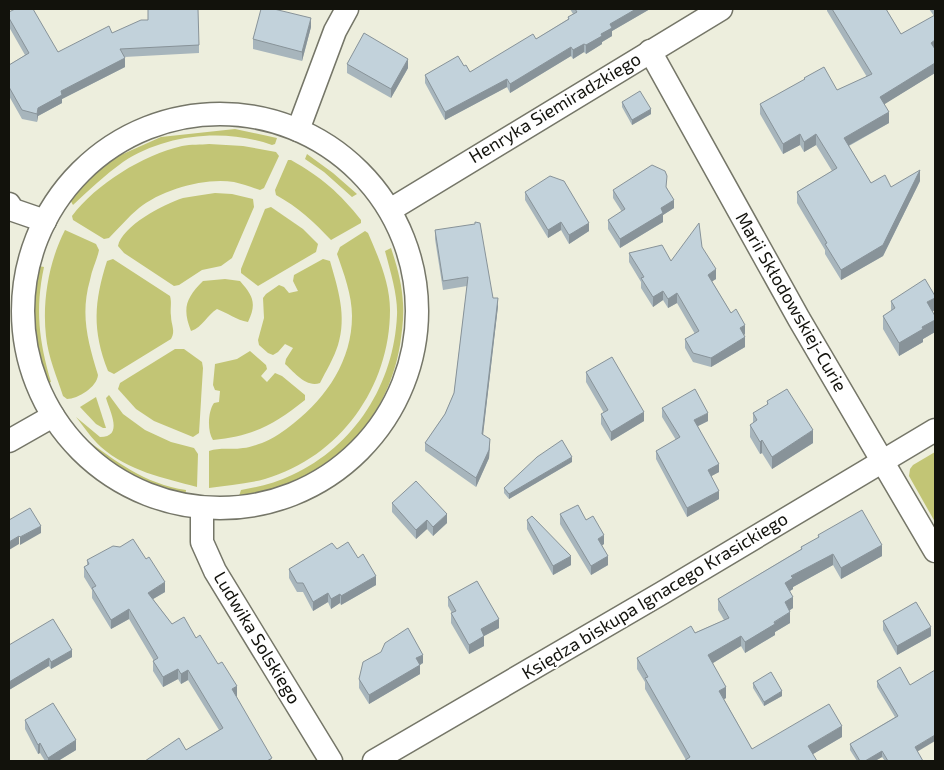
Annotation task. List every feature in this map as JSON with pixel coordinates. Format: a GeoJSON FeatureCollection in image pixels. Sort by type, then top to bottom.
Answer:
{"type":"FeatureCollection","features":[{"type":"Feature","properties":{"kind":"street"},"geometry":{"type":"LineString","coordinates":[[298,130],[336,31],[347,9]]}},
{"type":"Feature","properties":{"kind":"street","name":"Henryka Siemiradzkiego"},"geometry":{"type":"LineString","coordinates":[[390,210],[721,9]]}},
{"type":"Feature","properties":{"kind":"street","name":"Marii Skłodowskiej-Curie"},"geometry":{"type":"LineString","coordinates":[[650,51],[799,319],[935,551]]}},
{"type":"Feature","properties":{"kind":"street"},"geometry":{"type":"LineString","coordinates":[[226,114],[263,119],[298,130],[326,144],[350,163],[372,185],[390,210],[406,246],[416,284],[417,324],[411,362],[397,400],[376,433],[348,461],[316,484],[280,500],[241,508],[202,508],[172,503],[143,493],[116,479],[92,462],[71,440],[53,416],[35,379],[25,340],[23,299],[30,259],[45,221],[65,190],[90,163],[120,141],[153,126],[190,117],[226,114]]}},
{"type":"Feature","properties":{"kind":"street"},"geometry":{"type":"LineString","coordinates":[[9,204],[13,210],[45,221]]}},
{"type":"Feature","properties":{"kind":"street"},"geometry":{"type":"LineString","coordinates":[[9,441],[53,416]]}},
{"type":"Feature","properties":{"kind":"street","name":"Księdza biskupa Ignacego Krasickiego"},"geometry":{"type":"LineString","coordinates":[[374,761],[662,593],[935,430]]}},
{"type":"Feature","properties":{"kind":"street","name":"Ludwika Solskiego"},"geometry":{"type":"LineString","coordinates":[[202,508],[202,542],[215,571],[331,761]]}},
{"type":"Feature","properties":{"kind":"green space"},"geometry":{"type":"Polygon","coordinates":[[[235,129],[277,138],[275,144],[272,145],[235,137],[215,136],[176,140],[157,145],[123,162],[103,177],[73,205],[69,198],[90,177],[114,158],[161,137],[235,129]]]}},
{"type":"Feature","properties":{"kind":"green space"},"geometry":{"type":"Polygon","coordinates":[[[189,145],[243,146],[276,152],[279,156],[264,188],[260,190],[234,182],[222,181],[210,181],[184,186],[159,196],[139,208],[109,238],[104,239],[73,220],[72,216],[82,204],[121,172],[167,150],[189,145]]]}},
{"type":"Feature","properties":{"kind":"green space"},"geometry":{"type":"Polygon","coordinates":[[[307,154],[357,194],[352,197],[324,172],[305,159],[307,154]]]}},
{"type":"Feature","properties":{"kind":"green space"},"geometry":{"type":"Polygon","coordinates":[[[288,160],[302,166],[321,179],[353,210],[361,220],[361,223],[331,240],[305,215],[276,195],[275,190],[288,160]]]}},
{"type":"Feature","properties":{"kind":"green space"},"geometry":{"type":"Polygon","coordinates":[[[215,193],[232,194],[253,199],[254,207],[232,258],[221,266],[202,270],[179,285],[174,286],[124,253],[118,246],[121,238],[135,224],[165,205],[183,198],[215,193]]]}},
{"type":"Feature","properties":{"kind":"green space"},"geometry":{"type":"Polygon","coordinates":[[[271,207],[303,229],[318,244],[316,252],[258,286],[241,273],[241,269],[265,209],[271,207]]]}},
{"type":"Feature","properties":{"kind":"green space"},"geometry":{"type":"Polygon","coordinates":[[[65,230],[96,244],[99,250],[91,276],[86,305],[88,340],[98,375],[94,384],[86,392],[67,399],[63,396],[51,359],[45,323],[46,295],[51,268],[65,230]]]}},
{"type":"Feature","properties":{"kind":"green space"},"geometry":{"type":"Polygon","coordinates":[[[365,231],[368,233],[383,270],[390,310],[388,338],[381,366],[370,392],[356,415],[338,436],[316,454],[292,469],[265,479],[209,488],[209,451],[248,448],[274,437],[306,413],[317,402],[335,376],[348,348],[352,316],[349,292],[337,254],[340,247],[365,231]]]}},
{"type":"Feature","properties":{"kind":"green space"},"geometry":{"type":"Polygon","coordinates":[[[391,248],[402,289],[403,319],[400,345],[393,375],[381,402],[365,427],[346,448],[324,466],[298,481],[271,492],[241,499],[239,496],[241,490],[280,480],[314,463],[335,447],[352,430],[367,410],[379,388],[388,365],[394,340],[397,315],[396,300],[385,251],[391,248]]]}},
{"type":"Feature","properties":{"kind":"green space"},"geometry":{"type":"Polygon","coordinates":[[[113,259],[170,296],[173,331],[171,339],[114,374],[108,371],[97,329],[99,290],[107,261],[113,259]]]}},
{"type":"Feature","properties":{"kind":"green space"},"geometry":{"type":"Polygon","coordinates":[[[323,259],[330,261],[342,313],[342,324],[341,334],[334,355],[320,383],[315,384],[305,381],[285,364],[293,348],[285,344],[273,355],[259,345],[258,340],[264,318],[263,298],[266,294],[279,285],[284,287],[289,293],[298,291],[293,281],[294,275],[323,259]]]}},
{"type":"Feature","properties":{"kind":"green space"},"geometry":{"type":"Polygon","coordinates":[[[39,266],[44,267],[39,311],[41,339],[51,382],[47,384],[38,355],[33,325],[34,296],[39,266]]]}},
{"type":"Feature","properties":{"kind":"green space"},"geometry":{"type":"Polygon","coordinates":[[[225,279],[240,281],[251,296],[253,305],[248,322],[217,309],[199,327],[191,331],[186,310],[189,298],[203,281],[225,279]]]}},
{"type":"Feature","properties":{"kind":"green space"},"geometry":{"type":"Polygon","coordinates":[[[175,349],[184,349],[202,362],[199,433],[193,437],[154,421],[136,409],[118,389],[120,383],[175,349]]]}},
{"type":"Feature","properties":{"kind":"green space"},"geometry":{"type":"Polygon","coordinates":[[[250,351],[266,365],[267,369],[261,376],[267,382],[275,373],[282,376],[305,395],[305,400],[273,423],[262,428],[240,436],[213,440],[209,426],[209,416],[214,403],[219,402],[220,391],[215,390],[213,385],[215,364],[237,359],[250,351]]]}},
{"type":"Feature","properties":{"kind":"green space"},"geometry":{"type":"Polygon","coordinates":[[[109,395],[123,414],[145,430],[171,442],[194,448],[198,454],[197,487],[159,477],[135,468],[112,455],[91,437],[76,417],[100,437],[112,433],[114,423],[106,398],[109,395]]]}},
{"type":"Feature","properties":{"kind":"green space"},"geometry":{"type":"Polygon","coordinates":[[[96,397],[106,428],[96,424],[80,407],[96,397]]]}},
{"type":"Feature","properties":{"kind":"green space"},"geometry":{"type":"Polygon","coordinates":[[[83,437],[119,463],[144,477],[157,483],[186,490],[185,498],[142,488],[115,475],[78,442],[83,437]]]}},
{"type":"Feature","properties":{"kind":"green space"},"geometry":{"type":"Polygon","coordinates":[[[935,452],[935,522],[909,476],[913,465],[935,452]]]}},
{"type":"Feature","properties":{"kind":"building"},"geometry":{"type":"Polygon","coordinates":[[[15,9],[33,9],[58,52],[109,26],[112,33],[141,20],[148,20],[148,9],[198,9],[199,45],[120,49],[125,58],[61,91],[62,95],[38,108],[37,114],[22,110],[9,87],[9,65],[29,53],[9,18],[9,12],[15,9]]]}},
{"type":"Feature","properties":{"kind":"building"},"geometry":{"type":"Polygon","coordinates":[[[261,9],[274,9],[311,18],[302,52],[253,39],[261,9]]]}},
{"type":"Feature","properties":{"kind":"building"},"geometry":{"type":"Polygon","coordinates":[[[575,9],[636,9],[610,24],[612,28],[586,45],[584,44],[573,50],[571,47],[510,84],[507,79],[445,112],[425,75],[458,56],[470,72],[533,34],[536,39],[569,19],[568,17],[577,12],[575,9]]]}},
{"type":"Feature","properties":{"kind":"building"},"geometry":{"type":"Polygon","coordinates":[[[832,9],[886,9],[901,34],[935,15],[935,40],[931,43],[935,49],[935,63],[880,97],[889,112],[844,138],[871,183],[885,175],[891,187],[920,170],[883,245],[841,270],[797,192],[837,168],[816,134],[804,142],[800,134],[783,144],[760,104],[824,67],[837,90],[872,74],[832,9]]]}},
{"type":"Feature","properties":{"kind":"building"},"geometry":{"type":"Polygon","coordinates":[[[364,33],[408,59],[391,89],[347,64],[364,33]]]}},
{"type":"Feature","properties":{"kind":"building"},"geometry":{"type":"Polygon","coordinates":[[[640,91],[651,109],[632,120],[622,102],[640,91]]]}},
{"type":"Feature","properties":{"kind":"building"},"geometry":{"type":"Polygon","coordinates":[[[652,165],[665,171],[667,176],[666,187],[674,200],[661,208],[663,213],[620,239],[608,220],[625,209],[613,190],[652,165]]]}},
{"type":"Feature","properties":{"kind":"building"},"geometry":{"type":"Polygon","coordinates":[[[550,176],[564,181],[589,223],[569,235],[561,222],[548,230],[525,192],[550,176]]]}},
{"type":"Feature","properties":{"kind":"building"},"geometry":{"type":"Polygon","coordinates":[[[475,222],[480,223],[493,298],[498,298],[482,434],[490,439],[489,450],[476,478],[425,443],[445,414],[454,393],[468,277],[443,281],[435,230],[475,224],[475,222]]]}},
{"type":"Feature","properties":{"kind":"building"},"geometry":{"type":"Polygon","coordinates":[[[699,223],[702,247],[716,269],[708,275],[731,313],[736,309],[745,325],[740,328],[745,337],[711,358],[693,353],[685,339],[699,331],[677,293],[668,299],[663,291],[653,297],[641,278],[644,277],[629,253],[662,245],[671,261],[699,223]]]}},
{"type":"Feature","properties":{"kind":"building"},"geometry":{"type":"Polygon","coordinates":[[[925,279],[935,296],[935,298],[927,302],[935,316],[935,320],[899,343],[883,316],[895,308],[891,301],[925,279]]]}},
{"type":"Feature","properties":{"kind":"building"},"geometry":{"type":"Polygon","coordinates":[[[612,357],[644,412],[611,432],[601,414],[608,410],[586,372],[612,357]]]}},
{"type":"Feature","properties":{"kind":"building"},"geometry":{"type":"Polygon","coordinates":[[[695,389],[708,413],[694,420],[719,464],[708,470],[719,491],[687,508],[656,451],[680,437],[662,408],[695,389]]]}},
{"type":"Feature","properties":{"kind":"building"},"geometry":{"type":"Polygon","coordinates":[[[787,389],[813,430],[772,457],[750,425],[757,420],[753,413],[768,404],[767,401],[787,389]]]}},
{"type":"Feature","properties":{"kind":"building"},"geometry":{"type":"Polygon","coordinates":[[[562,440],[572,457],[509,494],[504,488],[537,457],[562,440]]]}},
{"type":"Feature","properties":{"kind":"building"},"geometry":{"type":"Polygon","coordinates":[[[416,481],[447,514],[433,527],[427,520],[416,530],[392,503],[416,481]]]}},
{"type":"Feature","properties":{"kind":"building"},"geometry":{"type":"Polygon","coordinates":[[[578,505],[586,520],[593,516],[604,535],[598,539],[608,556],[591,566],[560,514],[578,505]]]}},
{"type":"Feature","properties":{"kind":"building"},"geometry":{"type":"Polygon","coordinates":[[[30,508],[41,526],[9,542],[9,520],[30,508]]]}},
{"type":"Feature","properties":{"kind":"building"},"geometry":{"type":"Polygon","coordinates":[[[862,510],[882,545],[841,568],[833,554],[791,576],[793,578],[785,583],[793,597],[785,602],[790,612],[774,622],[775,624],[745,642],[741,636],[708,655],[726,687],[719,691],[752,749],[829,704],[842,726],[808,746],[817,761],[684,761],[690,757],[645,678],[648,677],[637,658],[691,626],[695,633],[729,618],[718,599],[802,549],[801,547],[819,537],[818,535],[862,510]]]}},
{"type":"Feature","properties":{"kind":"building"},"geometry":{"type":"Polygon","coordinates":[[[532,516],[571,556],[553,566],[527,520],[532,516]]]}},
{"type":"Feature","properties":{"kind":"building"},"geometry":{"type":"Polygon","coordinates":[[[133,539],[146,559],[149,557],[165,582],[148,593],[172,624],[184,617],[196,638],[200,635],[218,664],[222,662],[237,686],[232,689],[272,758],[267,761],[145,761],[179,738],[186,750],[223,728],[188,670],[181,674],[178,669],[163,677],[153,661],[158,658],[129,609],[111,620],[92,588],[96,586],[84,567],[89,564],[87,560],[113,546],[120,547],[133,539]]]}},
{"type":"Feature","properties":{"kind":"building"},"geometry":{"type":"Polygon","coordinates":[[[348,542],[358,558],[363,554],[376,576],[341,596],[340,594],[331,599],[328,593],[313,602],[303,583],[297,583],[289,569],[332,543],[337,549],[348,542]]]}},
{"type":"Feature","properties":{"kind":"building"},"geometry":{"type":"Polygon","coordinates":[[[477,581],[499,619],[481,629],[484,636],[469,645],[451,613],[456,611],[448,597],[477,581]]]}},
{"type":"Feature","properties":{"kind":"building"},"geometry":{"type":"Polygon","coordinates":[[[916,602],[931,627],[897,646],[883,621],[916,602]]]}},
{"type":"Feature","properties":{"kind":"building"},"geometry":{"type":"Polygon","coordinates":[[[53,619],[72,650],[51,662],[49,658],[9,682],[9,645],[53,619]]]}},
{"type":"Feature","properties":{"kind":"building"},"geometry":{"type":"Polygon","coordinates":[[[408,628],[423,655],[416,658],[420,665],[369,695],[359,679],[363,662],[381,652],[385,643],[408,628]]]}},
{"type":"Feature","properties":{"kind":"building"},"geometry":{"type":"Polygon","coordinates":[[[900,667],[910,685],[935,670],[935,735],[915,747],[923,761],[888,761],[882,751],[865,761],[860,761],[850,744],[898,716],[877,681],[900,667]]]}},
{"type":"Feature","properties":{"kind":"building"},"geometry":{"type":"Polygon","coordinates":[[[771,672],[782,691],[764,702],[753,683],[771,672]]]}},
{"type":"Feature","properties":{"kind":"building"},"geometry":{"type":"Polygon","coordinates":[[[53,703],[76,740],[48,758],[40,743],[38,745],[25,720],[53,703]]]}}]}
